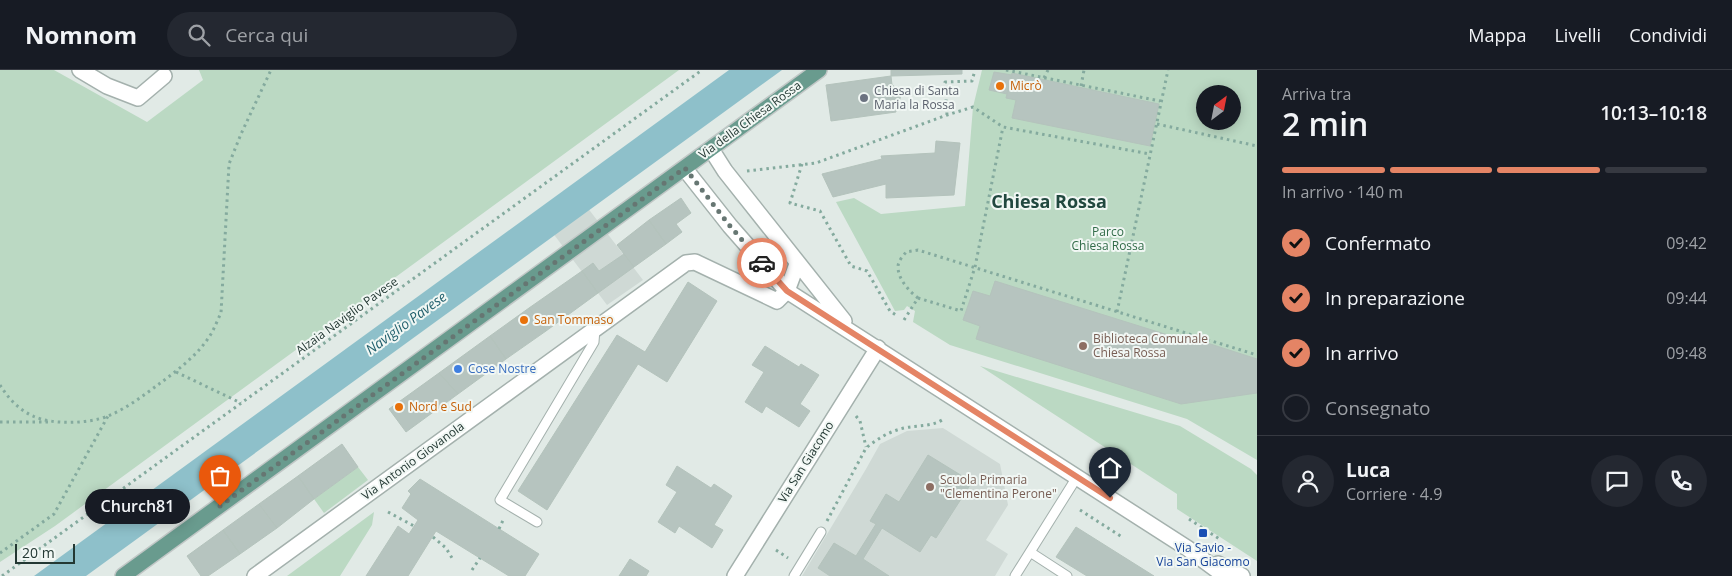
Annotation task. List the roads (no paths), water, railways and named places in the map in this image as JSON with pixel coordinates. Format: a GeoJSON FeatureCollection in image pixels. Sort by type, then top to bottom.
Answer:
{"type":"FeatureCollection","features":[{"type":"Feature","properties":{"kind":"main road","name":"Via della Chiesa Rossa"},"geometry":{"type":"LineString","coordinates":[[123,576],[819,70]]}},
{"type":"Feature","properties":{"kind":"street"},"geometry":{"type":"LineString","coordinates":[[80,70],[107,86],[138,98],[164,76]]}},
{"type":"Feature","properties":{"kind":"street"},"geometry":{"type":"LineString","coordinates":[[711,149],[725,171],[852,332]]}},
{"type":"Feature","properties":{"kind":"street"},"geometry":{"type":"LineString","coordinates":[[685,168],[730,226],[787,291],[1188,548],[1225,576]]}},
{"type":"Feature","properties":{"kind":"street","name":"Via Antonio Giovanola"},"geometry":{"type":"LineString","coordinates":[[255,576],[686,263],[695,262],[777,301],[787,291]]}},
{"type":"Feature","properties":{"kind":"street"},"geometry":{"type":"LineString","coordinates":[[787,291],[797,264]]}},
{"type":"Feature","properties":{"kind":"street","name":"Via San Giacomo"},"geometry":{"type":"LineString","coordinates":[[734,576],[878,348]]}},
{"type":"Feature","properties":{"kind":"street"},"geometry":{"type":"LineString","coordinates":[[1188,548],[1242,576]]}},
{"type":"Feature","properties":{"kind":"lane"},"geometry":{"type":"LineString","coordinates":[[536,522],[500,500],[594,342],[595,328]]}},
{"type":"Feature","properties":{"kind":"lane"},"geometry":{"type":"LineString","coordinates":[[1015,576],[1077,477]]}},
{"type":"Feature","properties":{"kind":"lane"},"geometry":{"type":"LineString","coordinates":[[794,576],[820,532]]}},
{"type":"Feature","properties":{"kind":"lane"},"geometry":{"type":"LineString","coordinates":[[1030,552],[1066,576]]}},
{"type":"Feature","properties":{"kind":"water","name":"Naviglio Pavese"},"geometry":{"type":"Polygon","coordinates":[[[729,70],[782,70],[86,576],[34,576],[729,70]]]}},
{"type":"Feature","properties":{"kind":"place","name":"Micrò"},"geometry":{"type":"Point","coordinates":[1000,86]}},
{"type":"Feature","properties":{"kind":"place","name":"Chiesa di Santa Maria la Rossa"},"geometry":{"type":"Point","coordinates":[864,98]}},
{"type":"Feature","properties":{"kind":"place","name":"San Tommaso"},"geometry":{"type":"Point","coordinates":[524,320]}},
{"type":"Feature","properties":{"kind":"place","name":"Biblioteca Comunale Chiesa Rossa"},"geometry":{"type":"Point","coordinates":[1083,346]}},
{"type":"Feature","properties":{"kind":"place","name":"Cose Nostre"},"geometry":{"type":"Point","coordinates":[458,369]}},
{"type":"Feature","properties":{"kind":"place","name":"Nord e Sud"},"geometry":{"type":"Point","coordinates":[399,407]}},
{"type":"Feature","properties":{"kind":"place","name":"Scuola Primaria \"Clementina Perone\""},"geometry":{"type":"Point","coordinates":[930,487]}},
{"type":"Feature","properties":{"kind":"place","name":"Church81"},"geometry":{"type":"Point","coordinates":[220,506]}},
{"type":"Feature","properties":{"kind":"place","name":"Via Savio - Via San Giacomo"},"geometry":{"type":"Point","coordinates":[1203,533]}},
{"type":"Feature","properties":{"kind":"district","name":"Chiesa Rossa"},"geometry":{"type":"Point","coordinates":[1049,202]}},
{"type":"Feature","properties":{"kind":"park label","name":"Parco Chiesa Rossa"},"geometry":{"type":"Point","coordinates":[1108,239]}}]}
